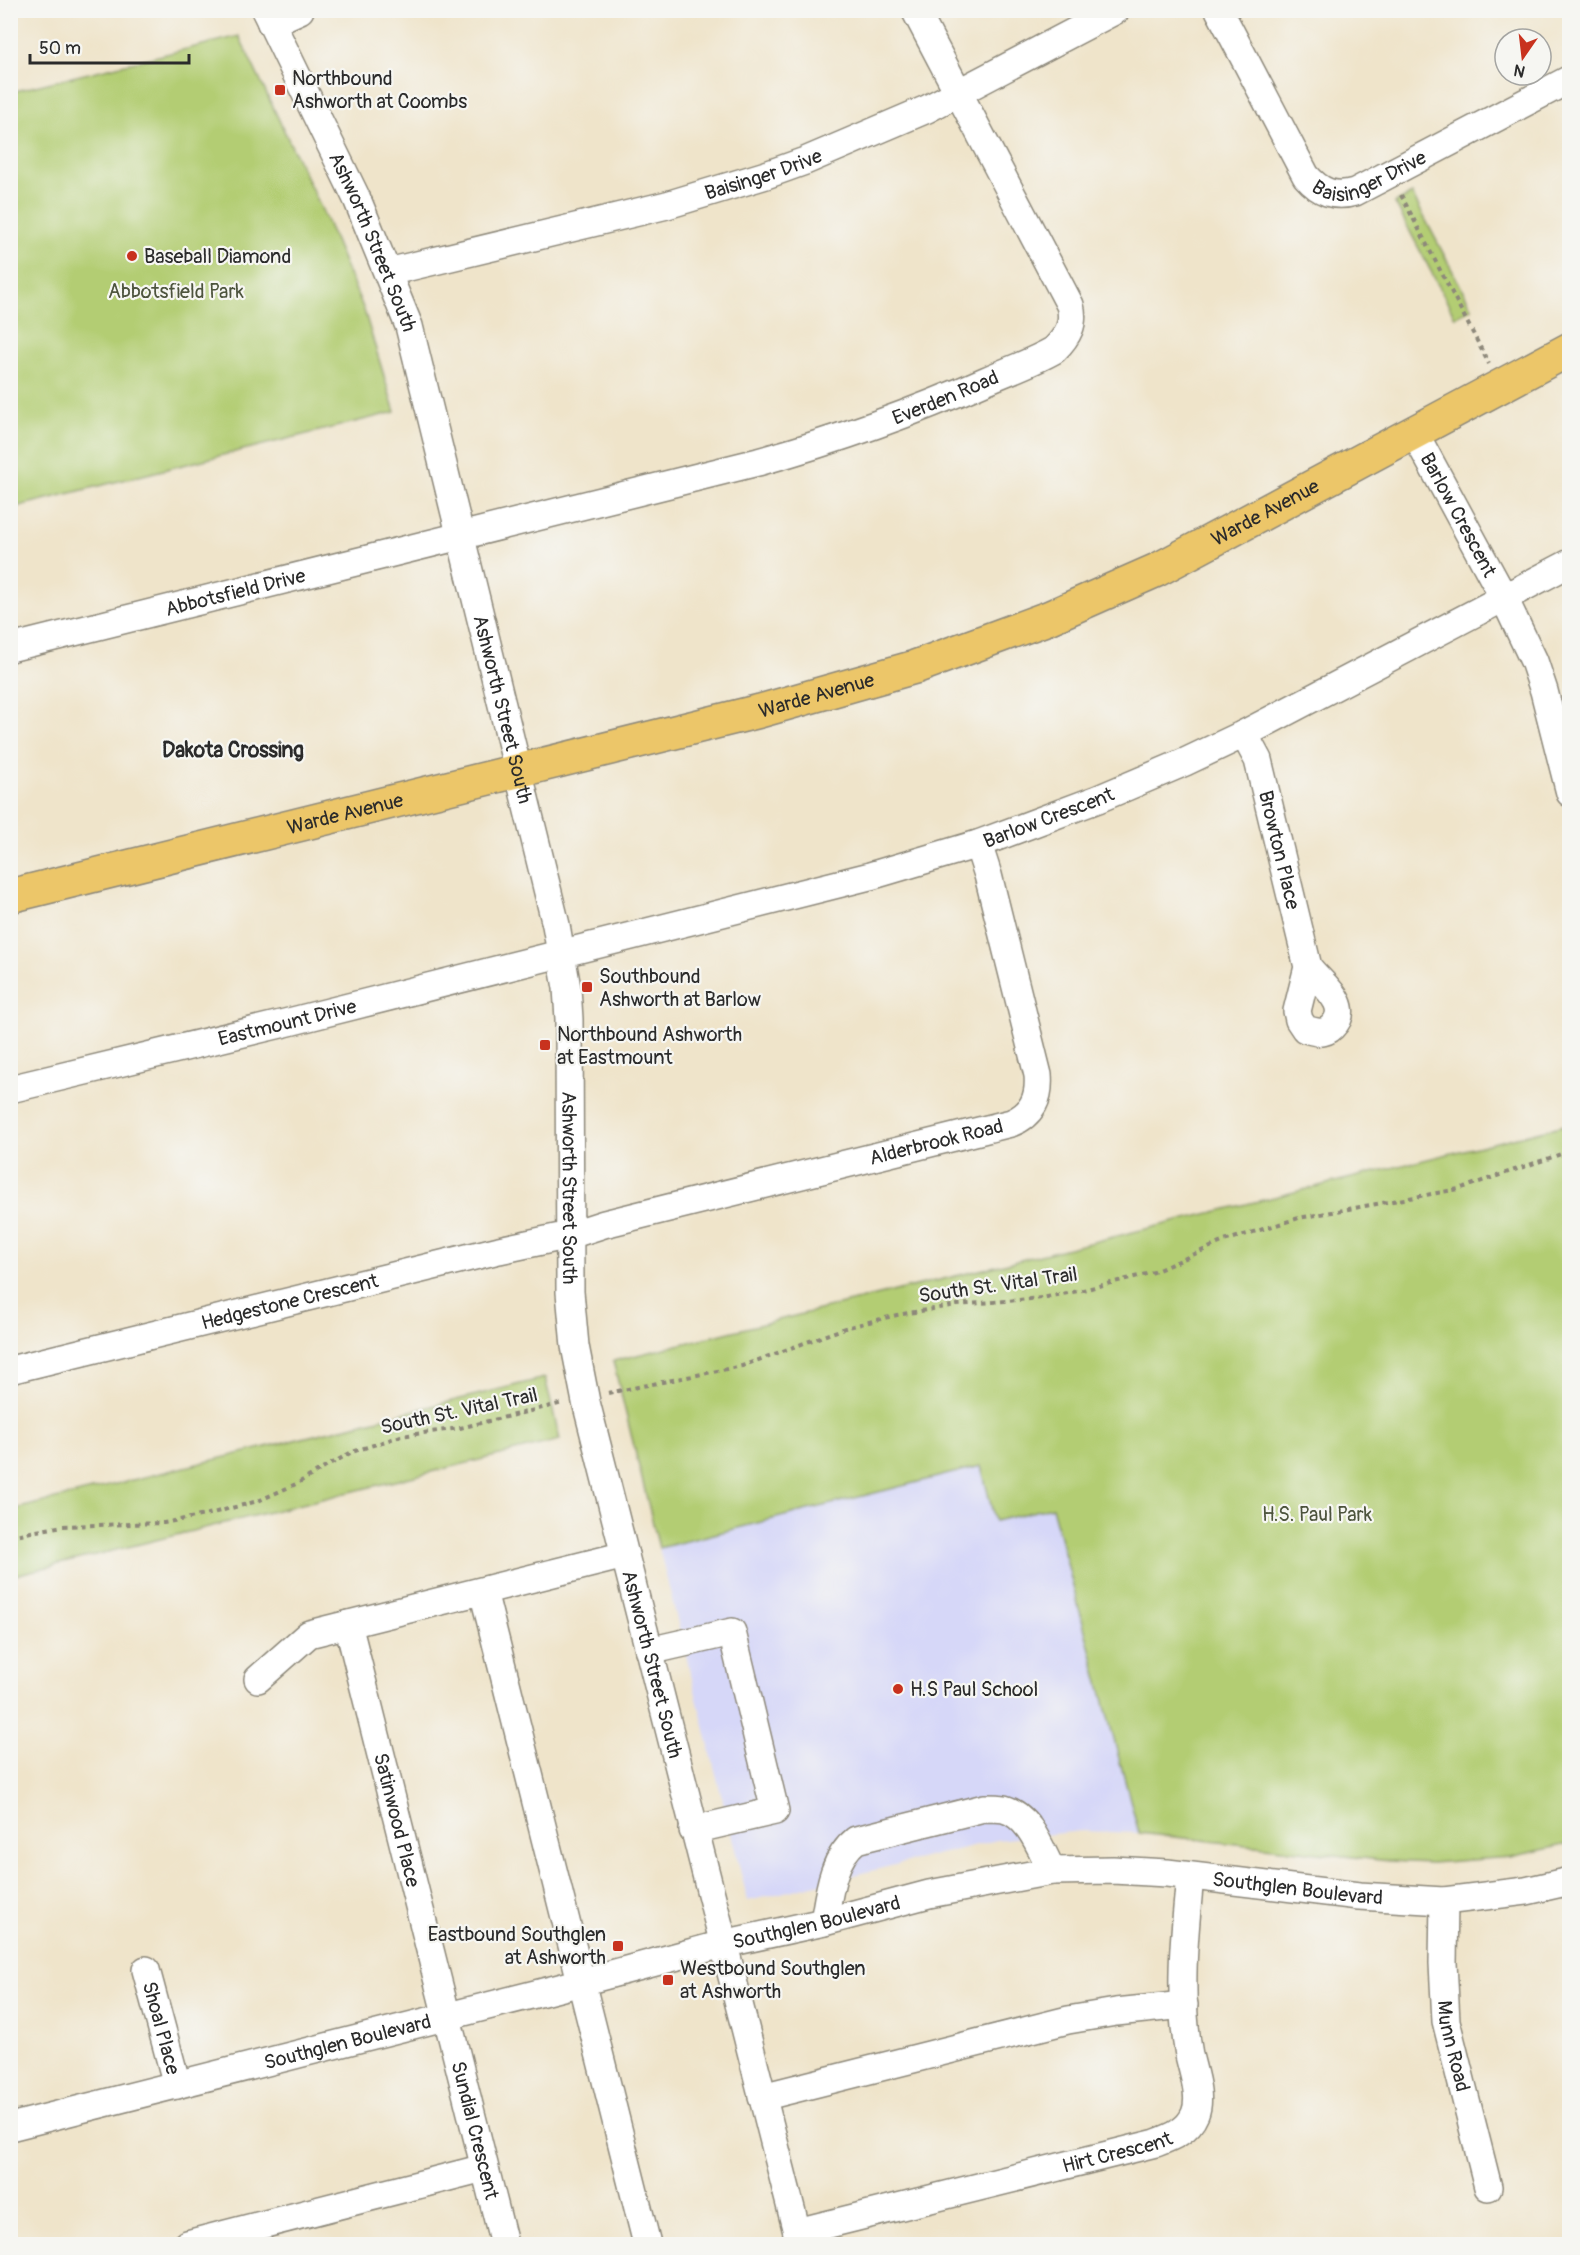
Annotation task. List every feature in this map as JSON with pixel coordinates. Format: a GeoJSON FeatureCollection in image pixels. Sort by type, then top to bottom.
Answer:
{"type":"FeatureCollection","features":[{"type":"Feature","properties":{"kind":"main road","name":"Warde Avenue"},"geometry":{"type":"LineString","coordinates":[[10,896],[832,692],[980,645],[1157,570],[1569,349]]}},
{"type":"Feature","properties":{"kind":"street"},"geometry":{"type":"LineString","coordinates":[[268,17],[300,10]]}},
{"type":"Feature","properties":{"kind":"street","name":"Everden Road"},"geometry":{"type":"LineString","coordinates":[[461,537],[747,465],[819,444],[956,394],[1054,350],[1065,340],[1073,320],[1070,305],[915,10]]}},
{"type":"Feature","properties":{"kind":"street","name":"Baisinger Drive"},"geometry":{"type":"LineString","coordinates":[[388,272],[495,248],[724,189],[805,161],[927,109],[1116,10]]}},
{"type":"Feature","properties":{"kind":"street","name":"Baisinger Drive"},"geometry":{"type":"LineString","coordinates":[[1219,10],[1306,176],[1322,191],[1345,195],[1355,192],[1569,80]]}},
{"type":"Feature","properties":{"kind":"street","name":"Ashworth Street South"},"geometry":{"type":"LineString","coordinates":[[268,17],[357,198],[409,326],[519,770],[562,953],[569,1019],[571,1310],[575,1346],[586,1402],[693,1830],[799,2238]]}},
{"type":"Feature","properties":{"kind":"street","name":"Barlow Crescent"},"geometry":{"type":"LineString","coordinates":[[1414,432],[1504,598],[1539,676],[1569,793]]}},
{"type":"Feature","properties":{"kind":"street","name":"Abbotsfield Drive"},"geometry":{"type":"LineString","coordinates":[[10,648],[461,537]]}},
{"type":"Feature","properties":{"kind":"street","name":"Barlow Crescent"},"geometry":{"type":"LineString","coordinates":[[562,953],[870,876],[978,843],[1098,799],[1244,734],[1569,563]]}},
{"type":"Feature","properties":{"kind":"street","name":"Browton Place"},"geometry":{"type":"LineString","coordinates":[[1244,734],[1258,760],[1308,967]]}},
{"type":"Feature","properties":{"kind":"street","name":"Alderbrook Road"},"geometry":{"type":"LineString","coordinates":[[570,1235],[604,1224],[1011,1123],[1026,1115],[1036,1100],[1039,1088],[1038,1075],[978,843]]}},
{"type":"Feature","properties":{"kind":"street","name":"Eastmount Drive"},"geometry":{"type":"LineString","coordinates":[[10,1089],[562,953]]}},
{"type":"Feature","properties":{"kind":"street","name":"Hedgestone Crescent"},"geometry":{"type":"LineString","coordinates":[[10,1370],[499,1250],[570,1235]]}},
{"type":"Feature","properties":{"kind":"street"},"geometry":{"type":"LineString","coordinates":[[258,1678],[309,1634],[625,1555]]}},
{"type":"Feature","properties":{"kind":"street"},"geometry":{"type":"LineString","coordinates":[[483,1591],[647,2244]]}},
{"type":"Feature","properties":{"kind":"street","name":"Satinwood Place"},"geometry":{"type":"LineString","coordinates":[[348,1624],[447,2016]]}},
{"type":"Feature","properties":{"kind":"street"},"geometry":{"type":"LineString","coordinates":[[649,1652],[732,1632],[775,1811],[693,1830]]}},
{"type":"Feature","properties":{"kind":"street"},"geometry":{"type":"LineString","coordinates":[[824,1922],[831,1882],[840,1858],[846,1848],[856,1840],[984,1808],[1003,1809],[1019,1816],[1034,1837],[1052,1871]]}},
{"type":"Feature","properties":{"kind":"street","name":"Southglen Boulevard"},"geometry":{"type":"LineString","coordinates":[[10,2127],[723,1944],[824,1922],[929,1893],[1052,1871],[1113,1870],[1167,1873],[1359,1896],[1444,1900],[1526,1891],[1569,1881]]}},
{"type":"Feature","properties":{"kind":"street","name":"Hirt Crescent"},"geometry":{"type":"LineString","coordinates":[[799,2238],[1156,2143],[1182,2131],[1190,2124],[1197,2104],[1188,2050],[1184,2005],[1184,1938],[1190,1877]]}},
{"type":"Feature","properties":{"kind":"street","name":"Munn Road"},"geometry":{"type":"LineString","coordinates":[[1444,1900],[1443,1973],[1446,2021],[1488,2187]]}},
{"type":"Feature","properties":{"kind":"street","name":"Shoal Place"},"geometry":{"type":"LineString","coordinates":[[146,1970],[177,2085]]}},
{"type":"Feature","properties":{"kind":"street"},"geometry":{"type":"LineString","coordinates":[[762,2097],[1057,2022],[1116,2012],[1184,2005]]}},
{"type":"Feature","properties":{"kind":"street","name":"Sundial Crescent"},"geometry":{"type":"LineString","coordinates":[[447,2016],[504,2244]]}},
{"type":"Feature","properties":{"kind":"street"},"geometry":{"type":"LineString","coordinates":[[187,2244],[484,2168]]}},
{"type":"Feature","properties":{"kind":"path"},"geometry":{"type":"LineString","coordinates":[[1391,173],[1500,386]]}},
{"type":"Feature","properties":{"kind":"path","name":"South St. Vital Trail"},"geometry":{"type":"LineString","coordinates":[[602,1394],[742,1366],[845,1328],[897,1315],[957,1305],[1042,1298],[1083,1290],[1154,1272],[1224,1241],[1299,1218],[1459,1190],[1569,1151]]}},
{"type":"Feature","properties":{"kind":"path","name":"South St. Vital Trail"},"geometry":{"type":"LineString","coordinates":[[10,1536],[63,1526],[164,1522],[205,1515],[258,1501],[296,1484],[351,1452],[401,1436],[460,1428],[569,1402]]}},
{"type":"Feature","properties":{"kind":"shaded area","name":"H.S Paul School"},"geometry":{"type":"Polygon","coordinates":[[[982,1466],[1052,1507],[1139,1833],[1081,1831],[997,1840],[748,1901],[659,1548],[982,1466]]]}},
{"type":"Feature","properties":{"kind":"green space","name":"Abbotsfield Park"},"geometry":{"type":"Polygon","coordinates":[[[239,36],[322,210],[364,310],[395,412],[11,508],[11,92],[239,36]]]}},
{"type":"Feature","properties":{"kind":"green space"},"geometry":{"type":"Polygon","coordinates":[[[1412,194],[1472,308],[1455,317],[1395,203],[1412,194]]]}},
{"type":"Feature","properties":{"kind":"green space","name":"H.S. Paul Park"},"geometry":{"type":"Polygon","coordinates":[[[1569,1124],[1569,1844],[1510,1857],[1431,1863],[1389,1861],[1139,1833],[1052,1507],[995,1521],[981,1466],[659,1548],[613,1361],[1569,1124]]]}},
{"type":"Feature","properties":{"kind":"green space"},"geometry":{"type":"Polygon","coordinates":[[[545,1378],[560,1440],[11,1576],[11,1510],[545,1378]]]}},
{"type":"Feature","properties":{"kind":"place","name":"Northbound Ashworth at Coombs"},"geometry":{"type":"Point","coordinates":[280,90]}},
{"type":"Feature","properties":{"kind":"place","name":"Baseball Diamond"},"geometry":{"type":"Point","coordinates":[132,256]}},
{"type":"Feature","properties":{"kind":"place","name":"Southbound Ashworth at Barlow"},"geometry":{"type":"Point","coordinates":[587,987]}},
{"type":"Feature","properties":{"kind":"place","name":"Northbound Ashworth at Eastmount"},"geometry":{"type":"Point","coordinates":[545,1045]}},
{"type":"Feature","properties":{"kind":"place","name":"H.S Paul School"},"geometry":{"type":"Point","coordinates":[898,1689]}},
{"type":"Feature","properties":{"kind":"place","name":"Eastbound Southglen at Ashworth"},"geometry":{"type":"Point","coordinates":[618,1946]}},
{"type":"Feature","properties":{"kind":"place","name":"Westbound Southglen at Ashworth"},"geometry":{"type":"Point","coordinates":[668,1980]}},
{"type":"Feature","properties":{"kind":"district","name":"Dakota Crossing"},"geometry":{"type":"Point","coordinates":[233,750]}}]}
